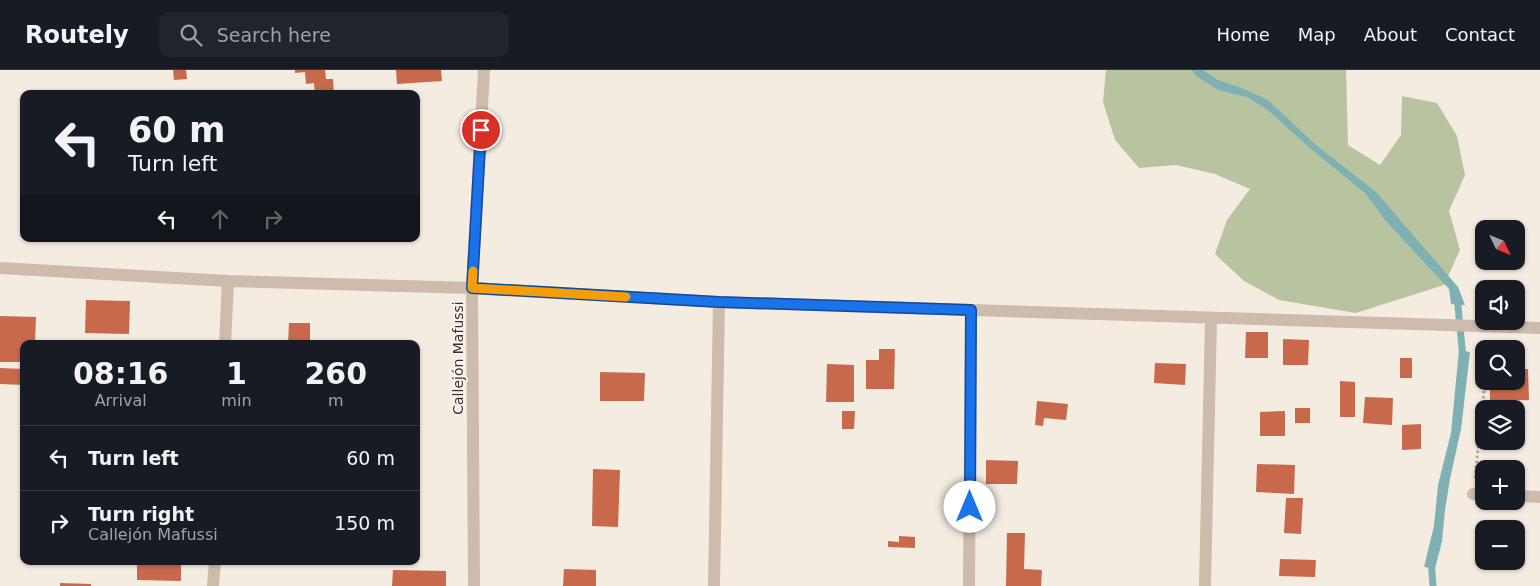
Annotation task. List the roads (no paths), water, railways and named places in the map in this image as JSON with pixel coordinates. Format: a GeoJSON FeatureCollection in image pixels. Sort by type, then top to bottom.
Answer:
{"type":"FeatureCollection","features":[{"type":"Feature","properties":{"kind":"street","name":"Callejón Mafussi"},"geometry":{"type":"LineString","coordinates":[[474,586],[472,288],[484,70]]}},
{"type":"Feature","properties":{"kind":"street"},"geometry":{"type":"LineString","coordinates":[[0,268],[228,281],[472,288],[719,302],[1540,328]]}},
{"type":"Feature","properties":{"kind":"street"},"geometry":{"type":"LineString","coordinates":[[225,340],[228,281]]}},
{"type":"Feature","properties":{"kind":"street"},"geometry":{"type":"LineString","coordinates":[[714,586],[719,302]]}},
{"type":"Feature","properties":{"kind":"street"},"geometry":{"type":"LineString","coordinates":[[969,586],[971,310]]}},
{"type":"Feature","properties":{"kind":"street"},"geometry":{"type":"LineString","coordinates":[[1204,586],[1211,318]]}},
{"type":"Feature","properties":{"kind":"street"},"geometry":{"type":"LineString","coordinates":[[1525,496],[1540,497]]}},
{"type":"Feature","properties":{"kind":"street"},"geometry":{"type":"LineString","coordinates":[[213,586],[214,565]]}},
{"type":"Feature","properties":{"kind":"water"},"geometry":{"type":"Polygon","coordinates":[[[1192,70],[1203,70],[1218,80],[1268,100],[1316,145],[1376,192],[1458,287],[1465,305],[1451,304],[1449,289],[1385,220],[1365,193],[1311,149],[1269,111],[1247,97],[1218,90],[1196,76],[1192,70]]]}},
{"type":"Feature","properties":{"kind":"water"},"geometry":{"type":"Polygon","coordinates":[[[1459,350],[1470,352],[1461,429],[1450,479],[1442,541],[1435,569],[1424,567],[1434,526],[1438,485],[1451,433],[1459,350]]]}},
{"type":"Feature","properties":{"kind":"waterway"},"geometry":{"type":"LineString","coordinates":[[1457,295],[1463,359]]}},
{"type":"Feature","properties":{"kind":"waterway"},"geometry":{"type":"LineString","coordinates":[[1431,559],[1433,586]]}}]}
